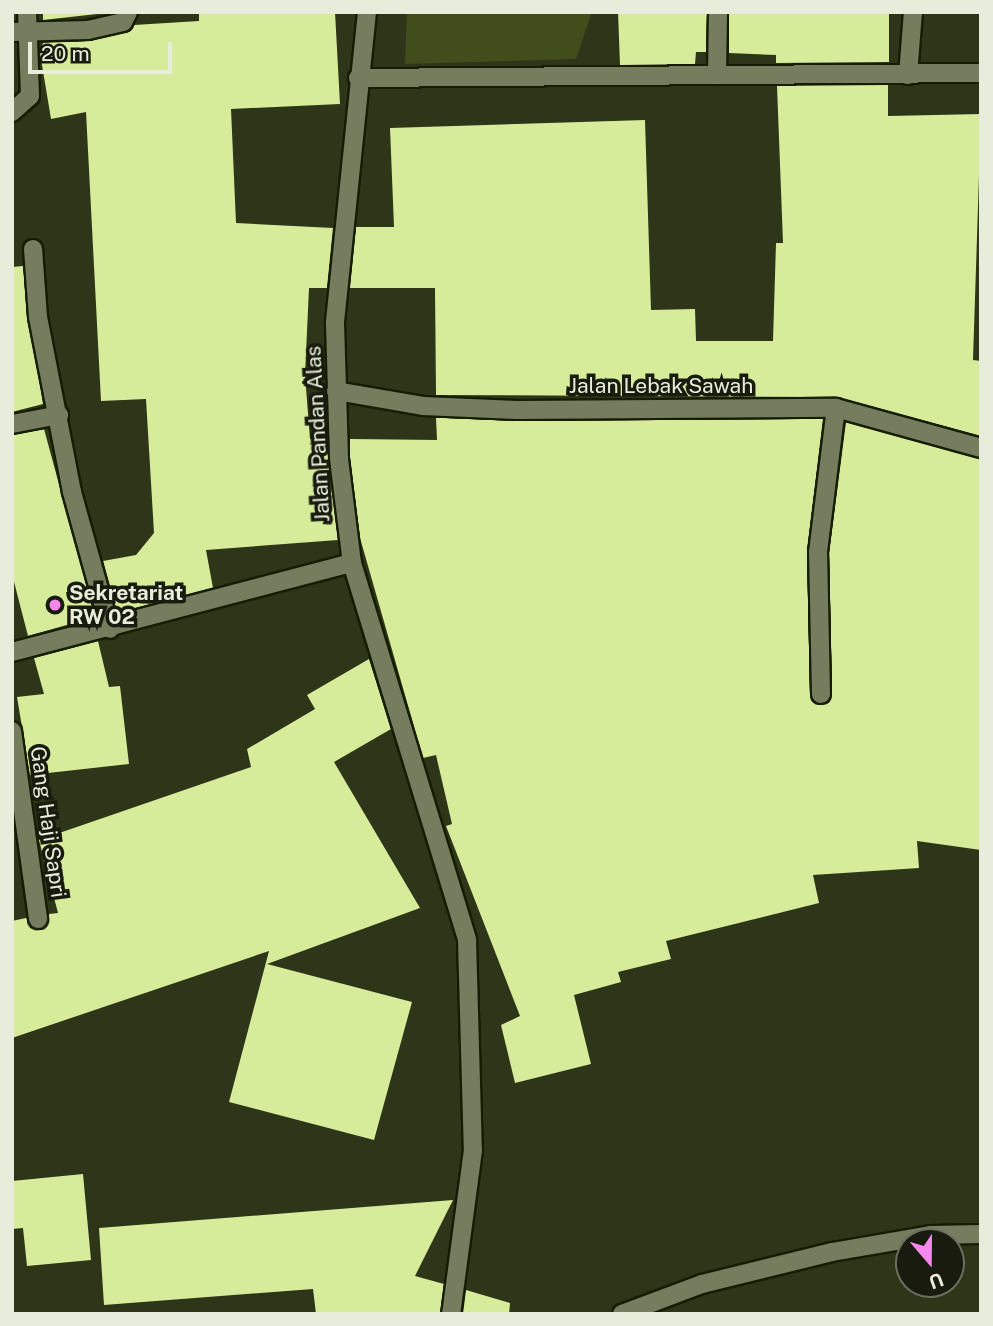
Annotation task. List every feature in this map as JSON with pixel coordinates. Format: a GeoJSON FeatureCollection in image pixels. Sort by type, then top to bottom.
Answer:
{"type":"FeatureCollection","features":[{"type":"Feature","properties":{"kind":"street"},"geometry":{"type":"LineString","coordinates":[[12,112],[30,96],[20,33],[27,12]]}},
{"type":"Feature","properties":{"kind":"street"},"geometry":{"type":"LineString","coordinates":[[20,33],[88,30],[123,22],[128,12]]}},
{"type":"Feature","properties":{"kind":"street","name":"Jalan Pandan Alas"},"geometry":{"type":"LineString","coordinates":[[367,12],[358,78],[335,323],[337,391],[352,563],[460,902],[468,951],[473,1150],[450,1314]]}},
{"type":"Feature","properties":{"kind":"street"},"geometry":{"type":"LineString","coordinates":[[717,75],[718,12]]}},
{"type":"Feature","properties":{"kind":"street"},"geometry":{"type":"LineString","coordinates":[[908,75],[913,12]]}},
{"type":"Feature","properties":{"kind":"street"},"geometry":{"type":"LineString","coordinates":[[358,78],[981,73]]}},
{"type":"Feature","properties":{"kind":"street"},"geometry":{"type":"LineString","coordinates":[[33,249],[35,298],[72,492],[110,629]]}},
{"type":"Feature","properties":{"kind":"street","name":"Jalan Lebak Sawah"},"geometry":{"type":"LineString","coordinates":[[337,391],[449,408],[836,408],[981,448]]}},
{"type":"Feature","properties":{"kind":"street"},"geometry":{"type":"LineString","coordinates":[[821,694],[818,552],[836,408]]}},
{"type":"Feature","properties":{"kind":"street"},"geometry":{"type":"LineString","coordinates":[[12,424],[59,415]]}},
{"type":"Feature","properties":{"kind":"street"},"geometry":{"type":"LineString","coordinates":[[12,652],[110,629],[352,563]]}},
{"type":"Feature","properties":{"kind":"street","name":"Gang Haji Sapri"},"geometry":{"type":"LineString","coordinates":[[12,731],[38,919]]}},
{"type":"Feature","properties":{"kind":"street"},"geometry":{"type":"LineString","coordinates":[[622,1314],[702,1284],[832,1252],[931,1235],[981,1234]]}},
{"type":"Feature","properties":{"kind":"green space"},"geometry":{"type":"Polygon","coordinates":[[[407,12],[592,12],[576,59],[405,64],[407,12]]]}},
{"type":"Feature","properties":{"kind":"building"},"geometry":{"type":"Polygon","coordinates":[[[43,12],[115,12],[43,20],[43,12]]]}},
{"type":"Feature","properties":{"kind":"building"},"geometry":{"type":"Polygon","coordinates":[[[199,12],[335,12],[340,104],[231,109],[236,223],[333,228],[327,288],[309,288],[305,375],[310,439],[327,439],[338,540],[206,550],[213,588],[117,613],[103,561],[136,555],[154,533],[146,399],[101,401],[86,112],[51,119],[40,53],[43,43],[90,41],[134,25],[199,21],[199,12]]]}},
{"type":"Feature","properties":{"kind":"building"},"geometry":{"type":"Polygon","coordinates":[[[618,12],[707,12],[706,52],[696,52],[695,64],[620,65],[618,12]]]}},
{"type":"Feature","properties":{"kind":"building"},"geometry":{"type":"Polygon","coordinates":[[[729,12],[889,12],[889,62],[776,63],[776,55],[729,53],[729,12]]]}},
{"type":"Feature","properties":{"kind":"building"},"geometry":{"type":"Polygon","coordinates":[[[888,85],[888,116],[981,114],[973,360],[981,361],[981,436],[836,397],[436,395],[435,288],[350,288],[356,227],[394,227],[390,128],[645,120],[651,310],[695,309],[696,341],[773,341],[776,243],[783,243],[777,86],[888,85]]]}},
{"type":"Feature","properties":{"kind":"building"},"geometry":{"type":"Polygon","coordinates":[[[23,266],[43,404],[12,412],[12,267],[23,266]]]}},
{"type":"Feature","properties":{"kind":"building"},"geometry":{"type":"Polygon","coordinates":[[[436,418],[823,419],[807,552],[810,694],[821,705],[832,694],[829,553],[846,422],[981,459],[981,850],[917,841],[919,868],[813,875],[819,903],[666,941],[671,959],[618,972],[621,982],[574,995],[591,1064],[515,1083],[501,1025],[520,1016],[446,826],[452,824],[436,755],[423,758],[360,538],[350,458],[350,439],[437,440],[436,418]]]}},
{"type":"Feature","properties":{"kind":"building"},"geometry":{"type":"Polygon","coordinates":[[[44,429],[95,617],[28,636],[12,574],[12,435],[44,429]]]}},
{"type":"Feature","properties":{"kind":"building"},"geometry":{"type":"Polygon","coordinates":[[[98,641],[109,687],[120,686],[129,764],[30,775],[17,697],[44,694],[34,658],[98,641]]]}},
{"type":"Feature","properties":{"kind":"building"},"geometry":{"type":"Polygon","coordinates":[[[369,659],[391,729],[334,762],[420,908],[267,964],[412,1002],[374,1140],[229,1102],[269,951],[12,1038],[12,921],[26,918],[40,930],[49,914],[58,913],[39,840],[251,767],[247,749],[315,709],[307,695],[369,659]]]}},
{"type":"Feature","properties":{"kind":"building"},"geometry":{"type":"Polygon","coordinates":[[[83,1174],[91,1260],[27,1266],[23,1228],[12,1229],[12,1181],[83,1174]]]}},
{"type":"Feature","properties":{"kind":"building"},"geometry":{"type":"Polygon","coordinates":[[[453,1200],[415,1276],[444,1284],[440,1314],[316,1314],[313,1289],[104,1305],[99,1228],[453,1200]]]}},
{"type":"Feature","properties":{"kind":"building"},"geometry":{"type":"Polygon","coordinates":[[[466,1290],[510,1303],[509,1314],[463,1314],[466,1290]]]}},
{"type":"Feature","properties":{"kind":"place","name":"Sekretariat RW 02"},"geometry":{"type":"Point","coordinates":[55,605]}}]}
